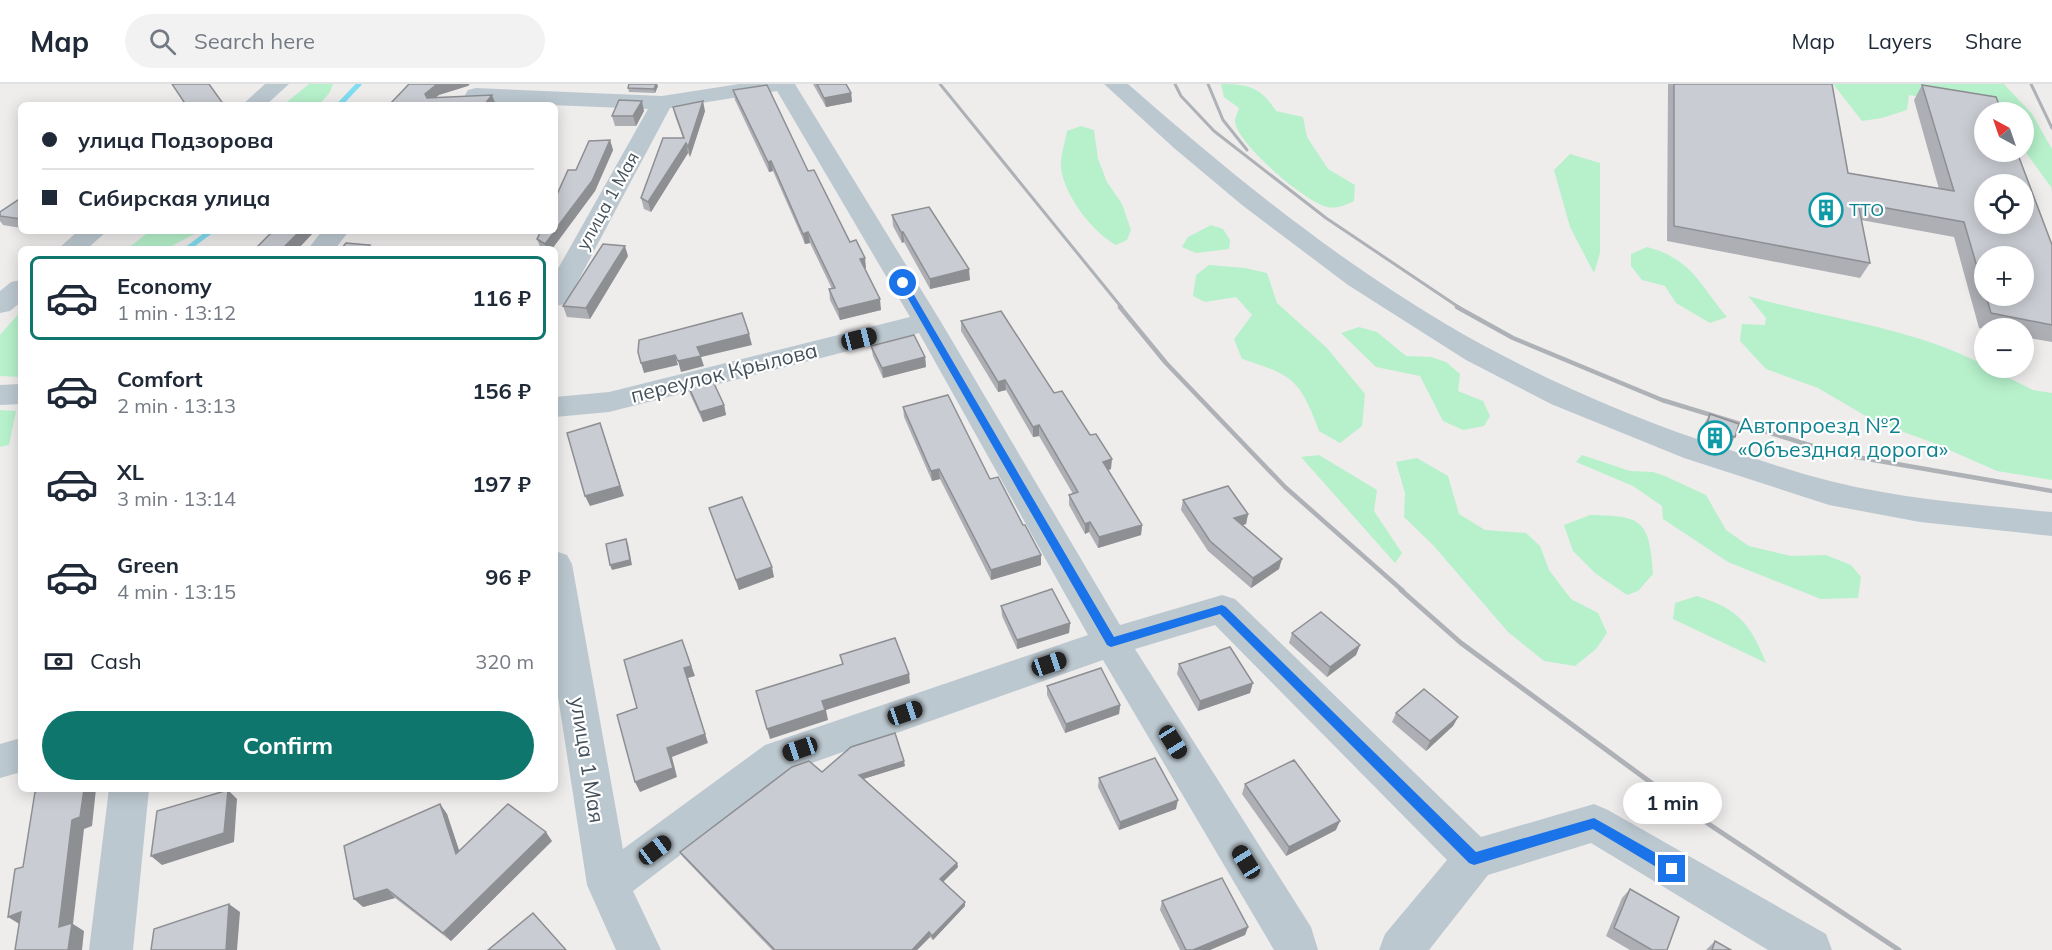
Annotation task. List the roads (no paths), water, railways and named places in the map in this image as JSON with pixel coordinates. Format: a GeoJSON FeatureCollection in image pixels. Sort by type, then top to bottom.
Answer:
{"type":"FeatureCollection","features":[{"type":"Feature","properties":{"kind":"street"},"geometry":{"type":"LineString","coordinates":[[254,96],[279,84]]}},
{"type":"Feature","properties":{"kind":"street"},"geometry":{"type":"LineString","coordinates":[[473,93],[662,103],[782,84],[927,322],[1111,642],[1300,947]]}},
{"type":"Feature","properties":{"kind":"street"},"geometry":{"type":"LineString","coordinates":[[1115,84],[1288,229],[1394,304],[1465,346],[1565,398],[1689,449],[1839,495],[1972,518],[2052,524]]}},
{"type":"Feature","properties":{"kind":"street","name":"улица 1 Мая"},"geometry":{"type":"LineString","coordinates":[[558,293],[662,103]]}},
{"type":"Feature","properties":{"kind":"street"},"geometry":{"type":"LineString","coordinates":[[75,246],[90,234]]}},
{"type":"Feature","properties":{"kind":"street"},"geometry":{"type":"LineString","coordinates":[[324,246],[334,234]]}},
{"type":"Feature","properties":{"kind":"street","name":"переулок Крылова"},"geometry":{"type":"LineString","coordinates":[[558,407],[609,402],[927,322]]}},
{"type":"Feature","properties":{"kind":"street"},"geometry":{"type":"LineString","coordinates":[[0,395],[18,394]]}},
{"type":"Feature","properties":{"kind":"street","name":"улица 1 Мая"},"geometry":{"type":"LineString","coordinates":[[558,582],[608,885],[639,950]]}},
{"type":"Feature","properties":{"kind":"street"},"geometry":{"type":"LineString","coordinates":[[608,885],[779,757],[1111,642],[1222,609],[1474,859]]}},
{"type":"Feature","properties":{"kind":"street"},"geometry":{"type":"LineString","coordinates":[[0,761],[18,756]]}},
{"type":"Feature","properties":{"kind":"street"},"geometry":{"type":"LineString","coordinates":[[111,950],[129,792]]}},
{"type":"Feature","properties":{"kind":"street"},"geometry":{"type":"LineString","coordinates":[[1401,950],[1474,859],[1594,823],[1809,950]]}},
{"type":"Feature","properties":{"kind":"waterway"},"geometry":{"type":"LineString","coordinates":[[342,102],[359,84]]}},
{"type":"Feature","properties":{"kind":"waterway"},"geometry":{"type":"LineString","coordinates":[[191,246],[207,234]]}},
{"type":"Feature","properties":{"kind":"railway"},"geometry":{"type":"LineString","coordinates":[[940,84],[1122,308]]}},
{"type":"Feature","properties":{"kind":"railway"},"geometry":{"type":"LineString","coordinates":[[1175,84],[1181,96],[1214,131],[1326,218],[1460,308]]}},
{"type":"Feature","properties":{"kind":"railway"},"geometry":{"type":"LineString","coordinates":[[1208,84],[1223,120],[1247,150]]}},
{"type":"Feature","properties":{"kind":"railway"},"geometry":{"type":"LineString","coordinates":[[2031,84],[2052,128]]}},
{"type":"Feature","properties":{"kind":"railway"},"geometry":{"type":"LineString","coordinates":[[1120,307],[1166,363],[1285,487],[1403,591]]}},
{"type":"Feature","properties":{"kind":"railway"},"geometry":{"type":"LineString","coordinates":[[1457,307],[1513,338],[1662,400],[1839,454],[2052,491]]}},
{"type":"Feature","properties":{"kind":"railway"},"geometry":{"type":"LineString","coordinates":[[1401,590],[1461,643],[1695,815],[1899,950]]}},
{"type":"Feature","properties":{"kind":"place","name":"ТТО"},"geometry":{"type":"Point","coordinates":[1826,210]}},
{"type":"Feature","properties":{"kind":"place","name":"Автопроезд №2 «Объездная дорога»"},"geometry":{"type":"Point","coordinates":[1715,438]}}]}
